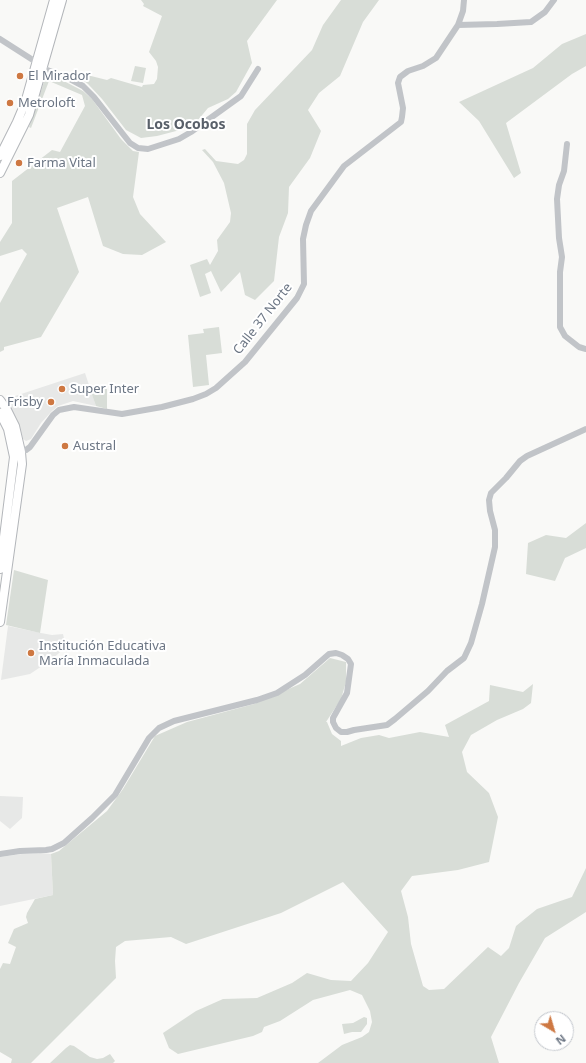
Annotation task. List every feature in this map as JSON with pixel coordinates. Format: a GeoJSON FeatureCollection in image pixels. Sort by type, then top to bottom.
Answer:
{"type":"FeatureCollection","features":[{"type":"Feature","properties":{"kind":"main road"},"geometry":{"type":"LineString","coordinates":[[0,174],[29,115],[54,0]]}},
{"type":"Feature","properties":{"kind":"main road"},"geometry":{"type":"LineString","coordinates":[[0,156],[22,112],[62,0]]}},
{"type":"Feature","properties":{"kind":"main road"},"geometry":{"type":"LineString","coordinates":[[0,400],[15,426],[17,451],[0,569]]}},
{"type":"Feature","properties":{"kind":"main road"},"geometry":{"type":"LineString","coordinates":[[0,413],[22,464],[0,622]]}},
{"type":"Feature","properties":{"kind":"street","name":"Calle 37 Norte"},"geometry":{"type":"LineString","coordinates":[[17,451],[26,450],[30,447],[53,415],[59,410],[74,407],[122,414],[162,407],[193,399],[216,388],[245,362],[297,298],[304,284],[303,239],[311,211],[344,166],[401,122],[403,108],[398,83],[400,77],[408,71],[424,66],[436,58],[458,25],[463,11],[464,0]]}},
{"type":"Feature","properties":{"kind":"street"},"geometry":{"type":"LineString","coordinates":[[458,25],[531,22],[545,12],[554,0]]}},
{"type":"Feature","properties":{"kind":"street"},"geometry":{"type":"LineString","coordinates":[[0,39],[39,66],[83,86],[94,97],[130,143],[138,148],[148,149],[182,137],[241,96],[258,70]]}},
{"type":"Feature","properties":{"kind":"street"},"geometry":{"type":"LineString","coordinates":[[567,144],[564,171],[559,185],[557,199],[559,238],[562,257],[560,272],[560,327],[565,336],[579,347],[586,349]]}},
{"type":"Feature","properties":{"kind":"street"},"geometry":{"type":"LineString","coordinates":[[0,854],[20,851],[46,850],[64,844],[115,795],[149,738],[159,728],[174,721],[257,700],[277,693],[305,676],[329,654],[342,654],[351,664],[347,693],[333,718],[336,728],[341,732],[346,732],[386,725],[395,719],[428,691],[447,671],[464,658],[468,652],[479,616],[496,547],[495,530],[490,511],[489,500],[491,493],[520,461],[527,456],[586,429]]}},
{"type":"Feature","properties":{"kind":"shaded area"},"geometry":{"type":"Polygon","coordinates":[[[141,0],[277,0],[247,41],[252,63],[236,92],[228,99],[208,108],[198,120],[187,124],[180,130],[157,136],[141,138],[126,130],[102,99],[80,78],[83,74],[107,80],[111,78],[142,87],[143,85],[154,84],[157,79],[158,67],[156,61],[149,52],[162,16],[143,6],[144,4],[141,0]]]}},
{"type":"Feature","properties":{"kind":"shaded area"},"geometry":{"type":"Polygon","coordinates":[[[341,0],[379,0],[363,22],[340,76],[319,93],[308,110],[321,131],[310,158],[289,187],[288,213],[279,237],[274,281],[255,300],[245,295],[240,272],[221,292],[211,271],[205,274],[211,293],[200,297],[190,265],[207,259],[210,265],[218,251],[217,240],[230,222],[231,213],[224,183],[213,162],[202,150],[205,149],[216,161],[238,164],[244,160],[247,154],[247,124],[255,110],[312,50],[323,25],[341,0]]]}},
{"type":"Feature","properties":{"kind":"shaded area"},"geometry":{"type":"Polygon","coordinates":[[[586,34],[586,66],[572,74],[506,123],[521,173],[514,178],[479,121],[459,102],[533,68],[562,44],[586,34]]]}},
{"type":"Feature","properties":{"kind":"shaded area"},"geometry":{"type":"Polygon","coordinates":[[[135,66],[146,68],[143,83],[131,81],[135,66]]]}},
{"type":"Feature","properties":{"kind":"shaded area"},"geometry":{"type":"Polygon","coordinates":[[[46,76],[57,80],[62,80],[83,91],[92,99],[121,139],[133,151],[139,152],[133,197],[140,214],[166,242],[142,255],[123,254],[103,246],[88,197],[57,208],[79,272],[41,337],[4,347],[4,350],[0,352],[0,303],[27,254],[22,249],[0,256],[0,242],[12,223],[12,181],[52,150],[60,152],[85,106],[82,95],[49,81],[31,128],[29,127],[46,76]]]}},
{"type":"Feature","properties":{"kind":"shaded area"},"geometry":{"type":"Polygon","coordinates":[[[219,327],[222,353],[206,355],[209,385],[193,387],[188,335],[204,333],[203,329],[219,327]]]}},
{"type":"Feature","properties":{"kind":"shaded area"},"geometry":{"type":"Polygon","coordinates":[[[85,373],[96,406],[73,401],[58,406],[41,423],[31,439],[26,441],[23,439],[17,419],[6,399],[85,373]]]}},
{"type":"Feature","properties":{"kind":"shaded area"},"geometry":{"type":"Polygon","coordinates":[[[107,387],[107,409],[96,406],[91,392],[107,387]]]}},
{"type":"Feature","properties":{"kind":"shaded area"},"geometry":{"type":"Polygon","coordinates":[[[586,523],[586,548],[565,558],[555,581],[526,574],[528,543],[546,535],[566,538],[586,523]]]}},
{"type":"Feature","properties":{"kind":"shaded area"},"geometry":{"type":"Polygon","coordinates":[[[14,570],[48,580],[40,633],[6,625],[14,570]]]}},
{"type":"Feature","properties":{"kind":"shaded area","name":"Institución Educativa María Inmaculada"},"geometry":{"type":"Polygon","coordinates":[[[8,626],[52,635],[63,634],[66,647],[51,660],[30,674],[1,680],[8,626]]]}},
{"type":"Feature","properties":{"kind":"shaded area"},"geometry":{"type":"Polygon","coordinates":[[[330,658],[346,662],[346,682],[341,699],[326,722],[332,734],[341,741],[341,746],[361,738],[379,735],[389,738],[420,732],[449,737],[445,725],[489,701],[490,685],[523,692],[533,684],[531,703],[523,709],[497,720],[471,735],[462,752],[467,772],[489,793],[498,817],[489,862],[458,870],[412,876],[401,891],[408,917],[411,944],[423,986],[429,990],[444,989],[488,947],[501,956],[509,948],[516,926],[537,909],[572,897],[586,868],[586,912],[545,938],[519,983],[491,1037],[499,1063],[318,1063],[342,1045],[362,1037],[369,1032],[372,1022],[370,1011],[362,995],[350,990],[313,1000],[280,1021],[264,1027],[262,1032],[253,1036],[178,1054],[169,1048],[163,1033],[196,1011],[223,999],[257,998],[292,983],[307,973],[331,980],[351,981],[368,963],[388,932],[343,882],[281,913],[186,944],[171,937],[125,941],[116,947],[116,978],[31,1063],[11,1063],[12,1059],[0,1052],[0,969],[3,963],[10,964],[16,947],[8,943],[14,929],[28,923],[26,917],[27,913],[35,899],[53,895],[51,854],[59,851],[107,811],[123,789],[155,736],[187,722],[254,704],[300,684],[330,658]]]}},
{"type":"Feature","properties":{"kind":"shaded area"},"geometry":{"type":"Polygon","coordinates":[[[0,796],[23,797],[22,818],[10,829],[0,821],[0,796]]]}},
{"type":"Feature","properties":{"kind":"shaded area"},"geometry":{"type":"Polygon","coordinates":[[[41,853],[51,854],[53,895],[0,906],[0,857],[41,853]]]}},
{"type":"Feature","properties":{"kind":"shaded area"},"geometry":{"type":"Polygon","coordinates":[[[364,1017],[367,1018],[367,1024],[361,1032],[344,1034],[342,1024],[353,1023],[364,1017]]]}},
{"type":"Feature","properties":{"kind":"shaded area"},"geometry":{"type":"Polygon","coordinates":[[[70,1045],[74,1046],[90,1057],[97,1059],[103,1058],[110,1054],[115,1061],[113,1063],[50,1063],[70,1045]]]}},
{"type":"Feature","properties":{"kind":"place","name":"El Mirador"},"geometry":{"type":"Point","coordinates":[20,76]}},
{"type":"Feature","properties":{"kind":"place","name":"Metroloft"},"geometry":{"type":"Point","coordinates":[10,103]}},
{"type":"Feature","properties":{"kind":"place","name":"Farma Vital"},"geometry":{"type":"Point","coordinates":[19,163]}},
{"type":"Feature","properties":{"kind":"place","name":"Super Inter"},"geometry":{"type":"Point","coordinates":[62,389]}},
{"type":"Feature","properties":{"kind":"place","name":"Frisby"},"geometry":{"type":"Point","coordinates":[51,402]}},
{"type":"Feature","properties":{"kind":"place","name":"Austral"},"geometry":{"type":"Point","coordinates":[65,446]}},
{"type":"Feature","properties":{"kind":"place","name":"Institución Educativa María Inmaculada"},"geometry":{"type":"Point","coordinates":[31,653]}},
{"type":"Feature","properties":{"kind":"district","name":"Los Ocobos"},"geometry":{"type":"Point","coordinates":[186,125]}}]}
